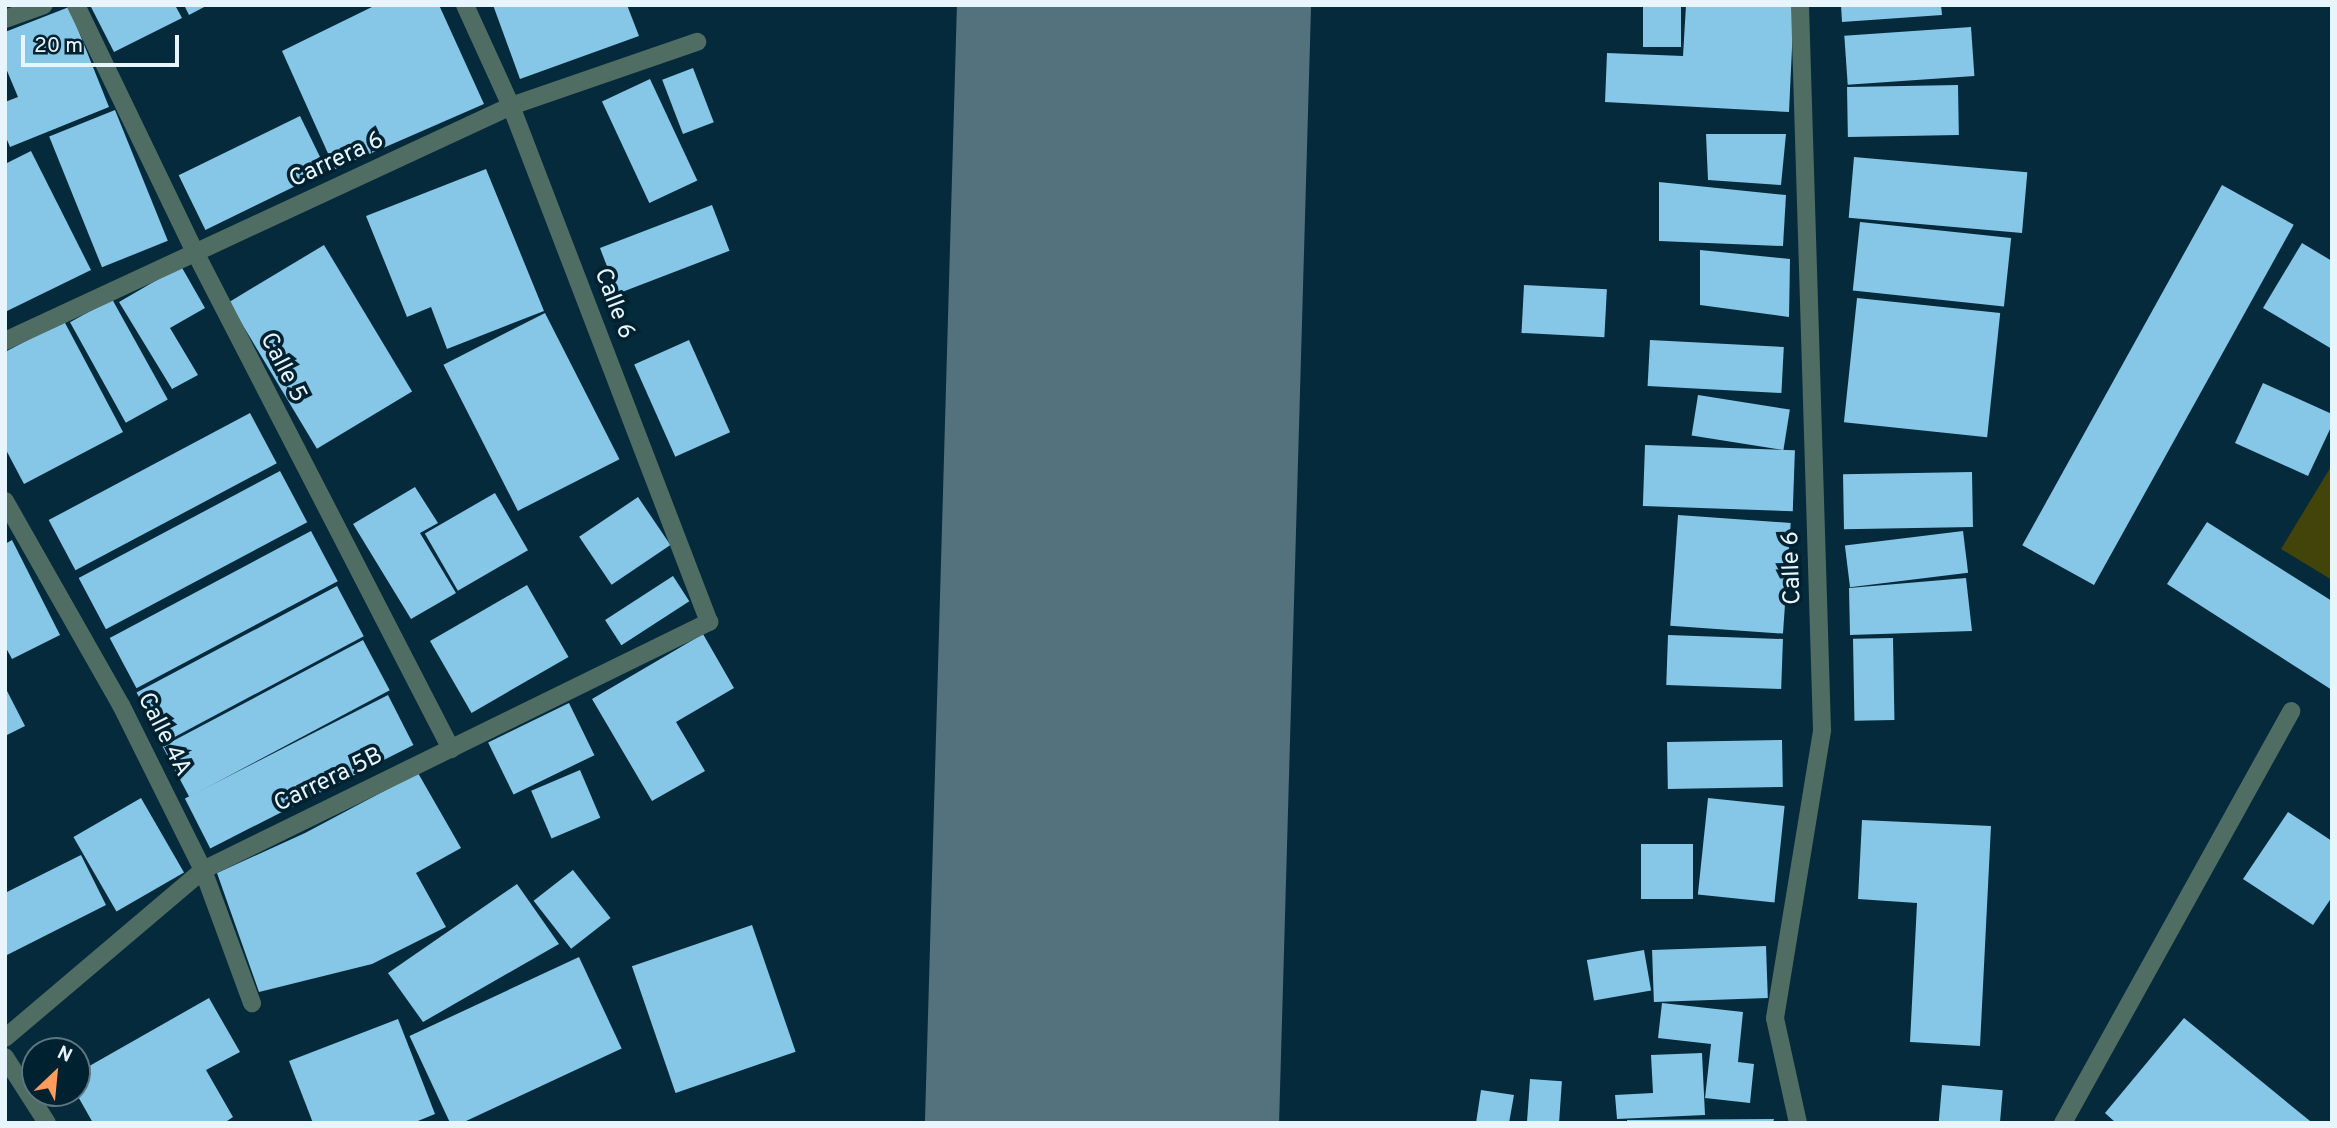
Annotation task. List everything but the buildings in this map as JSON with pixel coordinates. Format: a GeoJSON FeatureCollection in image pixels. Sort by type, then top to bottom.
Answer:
{"type":"FeatureCollection","features":[{"type":"Feature","properties":{"kind":"street"},"geometry":{"type":"LineString","coordinates":[[5,19],[44,5]]}},
{"type":"Feature","properties":{"kind":"street","name":"Calle 5"},"geometry":{"type":"LineString","coordinates":[[76,5],[196,254],[450,749]]}},
{"type":"Feature","properties":{"kind":"street","name":"Calle 6"},"geometry":{"type":"LineString","coordinates":[[465,5],[512,106],[709,622]]}},
{"type":"Feature","properties":{"kind":"street","name":"Calle 6"},"geometry":{"type":"LineString","coordinates":[[1798,1123],[1776,1018],[1822,730],[1800,5]]}},
{"type":"Feature","properties":{"kind":"street","name":"Carrera 6"},"geometry":{"type":"LineString","coordinates":[[5,341],[512,106],[697,42]]}},
{"type":"Feature","properties":{"kind":"street","name":"Calle 4A"},"geometry":{"type":"LineString","coordinates":[[5,501],[121,705],[203,870],[252,1003]]}},
{"type":"Feature","properties":{"kind":"street","name":"Carrera 5B"},"geometry":{"type":"LineString","coordinates":[[5,1038],[203,870],[709,622]]}},
{"type":"Feature","properties":{"kind":"street"},"geometry":{"type":"LineString","coordinates":[[2063,1123],[2291,711]]}},
{"type":"Feature","properties":{"kind":"street"},"geometry":{"type":"LineString","coordinates":[[5,1058],[47,1123]]}},
{"type":"Feature","properties":{"kind":"shaded area"},"geometry":{"type":"Polygon","coordinates":[[[2332,465],[2332,580],[2281,549],[2332,465]]]}},
{"type":"Feature","properties":{"kind":"runway"},"geometry":{"type":"LineString","coordinates":[[1102,1123],[1134,5]]}}]}
